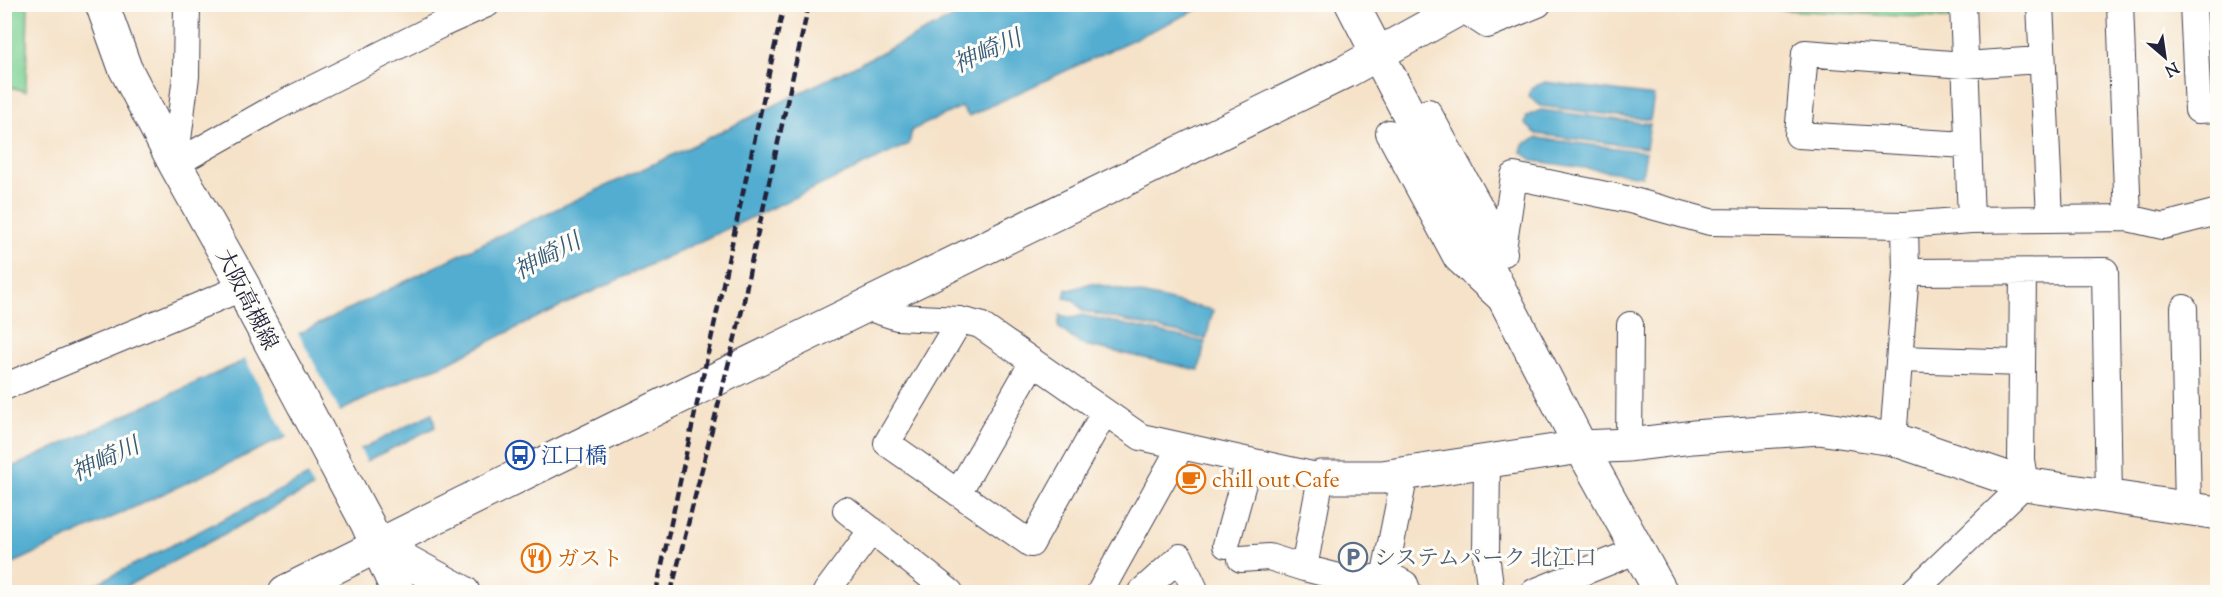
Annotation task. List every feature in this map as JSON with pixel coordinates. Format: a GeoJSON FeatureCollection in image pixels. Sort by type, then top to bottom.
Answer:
{"type":"FeatureCollection","features":[{"type":"Feature","properties":{"kind":"street","name":"大阪高槻線"},"geometry":{"type":"LineString","coordinates":[[102,4],[125,68],[372,534],[398,592]]}},
{"type":"Feature","properties":{"kind":"street"},"geometry":{"type":"LineString","coordinates":[[175,164],[186,76],[187,4]]}},
{"type":"Feature","properties":{"kind":"street"},"geometry":{"type":"LineString","coordinates":[[175,164],[276,107],[487,4]]}},
{"type":"Feature","properties":{"kind":"street"},"geometry":{"type":"LineString","coordinates":[[1353,4],[1581,447],[1661,592]]}},
{"type":"Feature","properties":{"kind":"street"},"geometry":{"type":"LineString","coordinates":[[285,592],[372,534],[866,307],[1373,44],[1465,6],[1487,25],[1538,4]]}},
{"type":"Feature","properties":{"kind":"street"},"geometry":{"type":"LineString","coordinates":[[1963,4],[1971,220]]}},
{"type":"Feature","properties":{"kind":"street"},"geometry":{"type":"LineString","coordinates":[[2040,4],[2050,218]]}},
{"type":"Feature","properties":{"kind":"street"},"geometry":{"type":"LineString","coordinates":[[2120,4],[2128,218]]}},
{"type":"Feature","properties":{"kind":"street"},"geometry":{"type":"LineString","coordinates":[[2193,4],[2198,110],[2217,109]]}},
{"type":"Feature","properties":{"kind":"street"},"geometry":{"type":"LineString","coordinates":[[1967,145],[1798,135],[1805,53],[1964,65],[2042,60]]}},
{"type":"Feature","properties":{"kind":"street"},"geometry":{"type":"LineString","coordinates":[[1428,112],[1503,249]]}},
{"type":"Feature","properties":{"kind":"street"},"geometry":{"type":"LineString","coordinates":[[1389,133],[1457,259],[1509,307]]}},
{"type":"Feature","properties":{"kind":"street"},"geometry":{"type":"LineString","coordinates":[[1509,307],[1503,249],[1514,176],[1630,200],[1710,222],[1905,225],[1971,220],[2128,218],[2163,226],[2217,212]]}},
{"type":"Feature","properties":{"kind":"street"},"geometry":{"type":"LineString","coordinates":[[1893,439],[1906,272],[1905,225]]}},
{"type":"Feature","properties":{"kind":"street"},"geometry":{"type":"LineString","coordinates":[[1906,272],[2105,272],[2109,497]]}},
{"type":"Feature","properties":{"kind":"street"},"geometry":{"type":"LineString","coordinates":[[2023,272],[2021,460],[2025,483]]}},
{"type":"Feature","properties":{"kind":"street"},"geometry":{"type":"LineString","coordinates":[[4,387],[248,297]]}},
{"type":"Feature","properties":{"kind":"street"},"geometry":{"type":"LineString","coordinates":[[866,307],[897,317],[960,320],[980,325],[1141,437],[1321,477],[1382,477],[1581,447],[1629,445],[1693,437],[1819,428],[1893,439],[2025,483],[2203,511],[2184,308]]}},
{"type":"Feature","properties":{"kind":"street"},"geometry":{"type":"LineString","coordinates":[[960,320],[887,443],[1031,544],[1104,412]]}},
{"type":"Feature","properties":{"kind":"street"},"geometry":{"type":"LineString","coordinates":[[1629,445],[1630,325]]}},
{"type":"Feature","properties":{"kind":"street"},"geometry":{"type":"LineString","coordinates":[[1900,359],[2022,363]]}},
{"type":"Feature","properties":{"kind":"street"},"geometry":{"type":"LineString","coordinates":[[958,493],[1033,362]]}},
{"type":"Feature","properties":{"kind":"street"},"geometry":{"type":"LineString","coordinates":[[1100,592],[1181,446]]}},
{"type":"Feature","properties":{"kind":"street"},"geometry":{"type":"LineString","coordinates":[[1249,461],[1234,552],[1269,557],[1363,583],[1385,573]]}},
{"type":"Feature","properties":{"kind":"street"},"geometry":{"type":"LineString","coordinates":[[1487,462],[1486,555],[1491,592]]}},
{"type":"Feature","properties":{"kind":"street"},"geometry":{"type":"LineString","coordinates":[[1385,573],[1405,474]]}},
{"type":"Feature","properties":{"kind":"street"},"geometry":{"type":"LineString","coordinates":[[1304,568],[1321,477]]}},
{"type":"Feature","properties":{"kind":"street"},"geometry":{"type":"LineString","coordinates":[[1913,592],[2025,483]]}},
{"type":"Feature","properties":{"kind":"street"},"geometry":{"type":"LineString","coordinates":[[846,510],[950,592]]}},
{"type":"Feature","properties":{"kind":"street"},"geometry":{"type":"LineString","coordinates":[[826,592],[872,530]]}},
{"type":"Feature","properties":{"kind":"street"},"geometry":{"type":"LineString","coordinates":[[372,534],[463,592]]}},
{"type":"Feature","properties":{"kind":"street"},"geometry":{"type":"LineString","coordinates":[[1533,592],[1638,550]]}},
{"type":"Feature","properties":{"kind":"street"},"geometry":{"type":"LineString","coordinates":[[1141,592],[1180,557],[1196,592]]}},
{"type":"Feature","properties":{"kind":"street"},"geometry":{"type":"LineString","coordinates":[[1385,573],[1405,584],[1408,592]]}},
{"type":"Feature","properties":{"kind":"green space"},"geometry":{"type":"Polygon","coordinates":[[[5,4],[28,5],[26,91],[5,86],[5,4]]]}},
{"type":"Feature","properties":{"kind":"green space"},"geometry":{"type":"Polygon","coordinates":[[[1769,4],[1956,5],[1957,19],[1769,9],[1769,4]]]}},
{"type":"Feature","properties":{"kind":"water","name":"神崎川"},"geometry":{"type":"Polygon","coordinates":[[[978,5],[1207,5],[969,116],[961,107],[912,130],[909,144],[542,315],[443,365],[413,376],[5,567],[4,471],[243,361],[492,239],[690,147],[978,5]]]}},
{"type":"Feature","properties":{"kind":"water"},"geometry":{"type":"Polygon","coordinates":[[[1545,82],[1654,96],[1650,120],[1541,106],[1529,97],[1531,88],[1545,82]]]}},
{"type":"Feature","properties":{"kind":"water"},"geometry":{"type":"Polygon","coordinates":[[[1541,110],[1650,124],[1646,148],[1537,134],[1525,124],[1527,116],[1541,110]]]}},
{"type":"Feature","properties":{"kind":"water"},"geometry":{"type":"Polygon","coordinates":[[[1537,138],[1646,152],[1642,176],[1534,161],[1521,152],[1523,144],[1537,138]]]}},
{"type":"Feature","properties":{"kind":"water"},"geometry":{"type":"Polygon","coordinates":[[[1091,283],[1213,310],[1206,339],[1083,311],[1074,300],[1064,298],[1066,289],[1070,290],[1091,283]]]}},
{"type":"Feature","properties":{"kind":"water"},"geometry":{"type":"Polygon","coordinates":[[[1060,315],[1073,318],[1082,315],[1205,342],[1199,370],[1080,344],[1058,327],[1060,315]]]}},
{"type":"Feature","properties":{"kind":"water"},"geometry":{"type":"Polygon","coordinates":[[[432,413],[435,427],[284,502],[116,592],[80,592],[432,413]]]}},
{"type":"Feature","properties":{"kind":"pier"},"geometry":{"type":"Polygon","coordinates":[[[297,331],[341,414],[288,439],[244,357],[297,331]]]}},
{"type":"Feature","properties":{"kind":"pier"},"geometry":{"type":"Polygon","coordinates":[[[359,447],[368,464],[315,490],[306,473],[359,447]]]}},
{"type":"Feature","properties":{"kind":"railway"},"geometry":{"type":"LineString","coordinates":[[656,592],[784,4]]}},
{"type":"Feature","properties":{"kind":"railway"},"geometry":{"type":"LineString","coordinates":[[671,592],[743,306],[809,4]]}},
{"type":"Feature","properties":{"kind":"place","name":"江口橋"},"geometry":{"type":"Point","coordinates":[520,455]}},
{"type":"Feature","properties":{"kind":"place","name":"chill out Cafe"},"geometry":{"type":"Point","coordinates":[1191,479]}},
{"type":"Feature","properties":{"kind":"place","name":"システムパーク 北江口"},"geometry":{"type":"Point","coordinates":[1353,557]}},
{"type":"Feature","properties":{"kind":"place","name":"ガスト"},"geometry":{"type":"Point","coordinates":[536,558]}}]}
